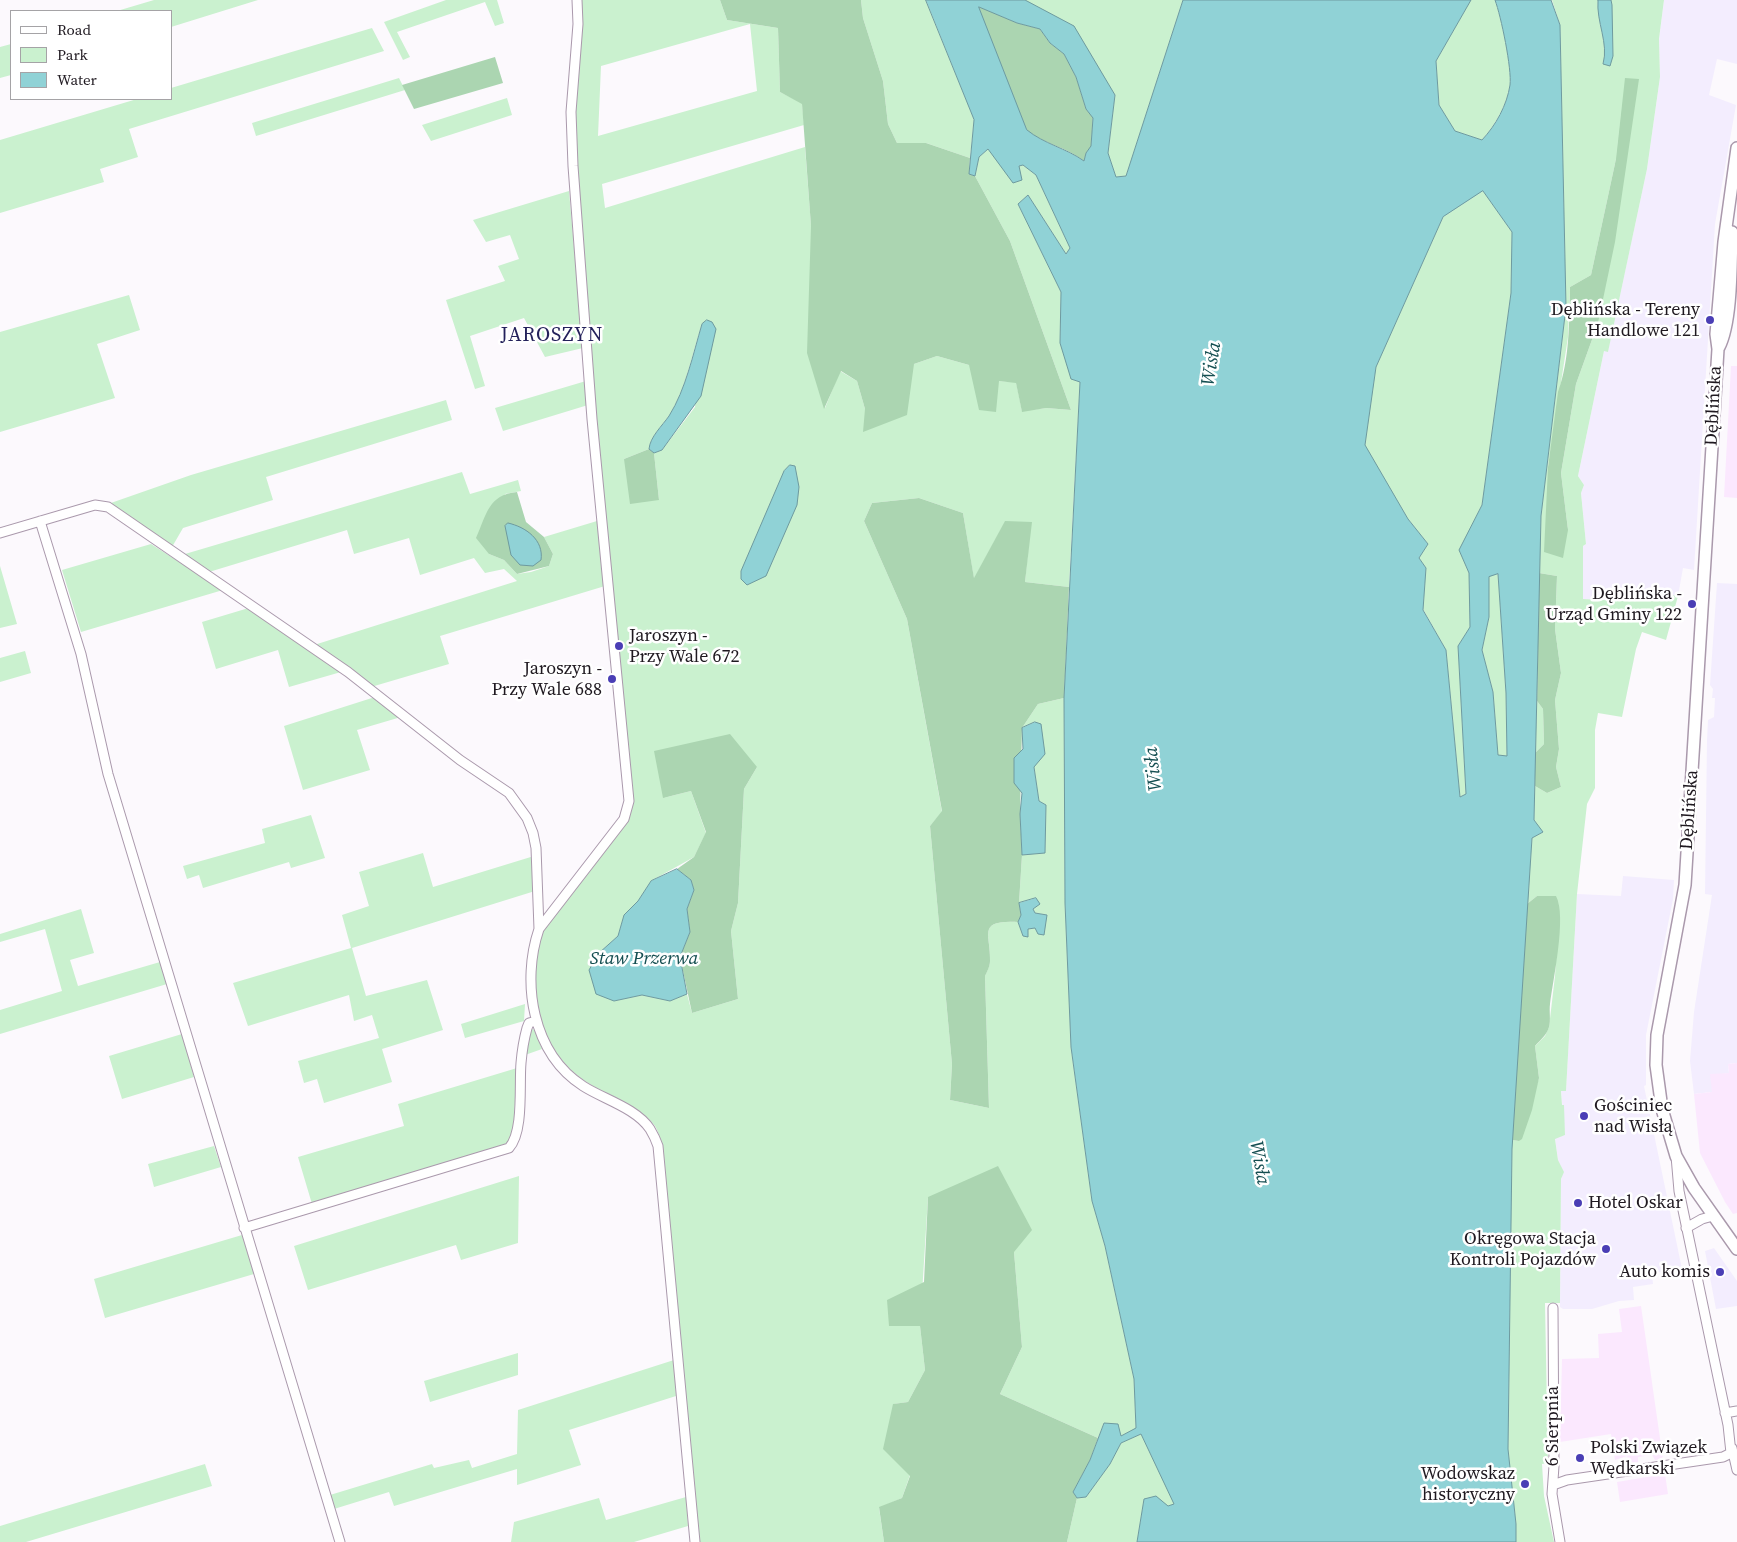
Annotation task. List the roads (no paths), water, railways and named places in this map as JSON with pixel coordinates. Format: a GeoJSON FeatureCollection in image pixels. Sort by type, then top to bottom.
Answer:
{"type":"FeatureCollection","features":[{"type":"Feature","properties":{"kind":"main road","name":"Dęblińska"},"geometry":{"type":"LineString","coordinates":[[1737,148],[1720,283],[1716,334],[1718,349],[1685,885],[1656,1050],[1660,1102],[1676,1156],[1713,1216],[1737,1249]]}},
{"type":"Feature","properties":{"kind":"main road","name":"Dęblińska"},"geometry":{"type":"LineString","coordinates":[[1718,349],[1724,334],[1737,198]]}},
{"type":"Feature","properties":{"kind":"street"},"geometry":{"type":"LineString","coordinates":[[577,0],[578,24],[571,112],[573,166],[592,418],[629,801],[624,819],[539,929],[532,948],[530,976],[536,1021],[548,1046],[566,1073],[583,1086],[634,1114],[649,1128],[658,1146],[695,1542]]}},
{"type":"Feature","properties":{"kind":"street"},"geometry":{"type":"LineString","coordinates":[[0,534],[95,504],[108,507],[348,672],[460,760],[503,788],[519,805],[533,833],[536,848],[539,929]]}},
{"type":"Feature","properties":{"kind":"street"},"geometry":{"type":"LineString","coordinates":[[40,521],[81,654],[108,774],[340,1542]]}},
{"type":"Feature","properties":{"kind":"street"},"geometry":{"type":"LineString","coordinates":[[244,1228],[509,1148],[514,1143],[517,1132],[521,1063],[527,1028],[529,1024],[536,1021]]}},
{"type":"Feature","properties":{"kind":"street"},"geometry":{"type":"LineString","coordinates":[[1676,1156],[1676,1174],[1686,1228],[1737,1470]]}},
{"type":"Feature","properties":{"kind":"street"},"geometry":{"type":"LineString","coordinates":[[1686,1228],[1702,1218],[1713,1216]]}},
{"type":"Feature","properties":{"kind":"street","name":"6 Sierpnia"},"geometry":{"type":"LineString","coordinates":[[1553,1308],[1554,1485],[1552,1494],[1560,1542]]}},
{"type":"Feature","properties":{"kind":"street"},"geometry":{"type":"LineString","coordinates":[[1725,1413],[1737,1411]]}},
{"type":"Feature","properties":{"kind":"street"},"geometry":{"type":"LineString","coordinates":[[1554,1485],[1567,1480],[1724,1457],[1732,1450]]}},
{"type":"Feature","properties":{"kind":"water","name":"Wisła"},"geometry":{"type":"Polygon","coordinates":[[[926,0],[1025,0],[1074,26],[1115,95],[1108,153],[1116,177],[1126,176],[1183,0],[1471,0],[1436,61],[1439,105],[1455,131],[1482,140],[1500,114],[1510,85],[1505,42],[1495,0],[1551,0],[1560,25],[1566,307],[1541,516],[1534,820],[1543,832],[1532,838],[1512,1149],[1508,1449],[1516,1524],[1516,1542],[1137,1542],[1144,1499],[1156,1496],[1168,1506],[1174,1504],[1141,1434],[1121,1443],[1110,1464],[1086,1497],[1077,1498],[1073,1492],[1090,1460],[1104,1423],[1118,1424],[1121,1436],[1136,1428],[1134,1379],[1105,1246],[1092,1201],[1071,1047],[1065,903],[1064,698],[1080,382],[1071,379],[1060,343],[1061,292],[1018,204],[1028,195],[1066,254],[1070,248],[1036,175],[1023,165],[1019,166],[1022,180],[1013,183],[988,149],[979,157],[975,176],[969,174],[974,120],[926,0]],[[979,7],[1027,130],[1084,161],[1086,153],[1091,146],[1093,118],[1086,109],[1076,77],[1064,54],[1050,43],[1040,29],[1017,23],[979,7]],[[1483,191],[1443,217],[1376,367],[1365,445],[1408,519],[1428,544],[1419,558],[1426,568],[1423,610],[1446,650],[1460,797],[1466,794],[1458,646],[1470,627],[1469,573],[1459,550],[1482,505],[1511,293],[1512,232],[1483,191]],[[1498,574],[1489,577],[1489,617],[1482,650],[1493,692],[1498,755],[1507,756],[1506,693],[1498,574]]]}},
{"type":"Feature","properties":{"kind":"water"},"geometry":{"type":"Polygon","coordinates":[[[1598,0],[1611,0],[1612,5],[1613,56],[1610,66],[1603,64],[1604,40],[1598,0]]]}},
{"type":"Feature","properties":{"kind":"water"},"geometry":{"type":"Polygon","coordinates":[[[707,320],[712,322],[716,329],[701,396],[662,450],[654,453],[649,449],[650,445],[675,406],[702,324],[707,320]]]}},
{"type":"Feature","properties":{"kind":"water"},"geometry":{"type":"Polygon","coordinates":[[[790,465],[795,466],[799,487],[797,505],[766,576],[747,585],[741,579],[741,571],[784,471],[790,465]]]}},
{"type":"Feature","properties":{"kind":"water"},"geometry":{"type":"Polygon","coordinates":[[[508,523],[527,531],[540,546],[541,560],[533,566],[520,565],[511,555],[505,526],[508,523]]]}},
{"type":"Feature","properties":{"kind":"water"},"geometry":{"type":"Polygon","coordinates":[[[1035,722],[1041,724],[1045,754],[1034,767],[1039,801],[1046,805],[1045,853],[1022,855],[1020,814],[1022,793],[1014,783],[1014,758],[1023,749],[1022,728],[1035,722]]]}},
{"type":"Feature","properties":{"kind":"water","name":"Staw Przerwa"},"geometry":{"type":"Polygon","coordinates":[[[677,869],[691,880],[694,890],[687,909],[690,932],[680,957],[687,994],[670,1001],[642,995],[614,1001],[596,994],[589,970],[599,953],[618,936],[624,915],[638,901],[651,881],[677,869]]]}},
{"type":"Feature","properties":{"kind":"water"},"geometry":{"type":"Polygon","coordinates":[[[1036,898],[1040,904],[1033,909],[1035,913],[1047,915],[1044,935],[1038,934],[1035,928],[1028,929],[1028,937],[1023,936],[1018,922],[1021,915],[1019,903],[1036,898]]]}},
{"type":"Feature","properties":{"kind":"place","name":"Dęblińska - Tereny Handlowe 121"},"geometry":{"type":"Point","coordinates":[1710,320]}},
{"type":"Feature","properties":{"kind":"place","name":"Dęblińska - Urząd Gminy 122"},"geometry":{"type":"Point","coordinates":[1692,604]}},
{"type":"Feature","properties":{"kind":"place","name":"Jaroszyn - Przy Wale 672"},"geometry":{"type":"Point","coordinates":[619,646]}},
{"type":"Feature","properties":{"kind":"place","name":"Jaroszyn - Przy Wale 688"},"geometry":{"type":"Point","coordinates":[612,679]}},
{"type":"Feature","properties":{"kind":"place","name":"Gościniec nad Wisłą"},"geometry":{"type":"Point","coordinates":[1584,1116]}},
{"type":"Feature","properties":{"kind":"place","name":"Hotel Oskar"},"geometry":{"type":"Point","coordinates":[1578,1203]}},
{"type":"Feature","properties":{"kind":"place","name":"Okręgowa Stacja Kontroli Pojazdów"},"geometry":{"type":"Point","coordinates":[1606,1249]}},
{"type":"Feature","properties":{"kind":"place","name":"Auto komis"},"geometry":{"type":"Point","coordinates":[1720,1272]}},
{"type":"Feature","properties":{"kind":"place","name":"Polski Związek Wędkarski"},"geometry":{"type":"Point","coordinates":[1580,1458]}},
{"type":"Feature","properties":{"kind":"place","name":"Wodowskaz historyczny"},"geometry":{"type":"Point","coordinates":[1525,1484]}},
{"type":"Feature","properties":{"kind":"district","name":"JAROSZYN"},"geometry":{"type":"Point","coordinates":[552,336]}}]}
